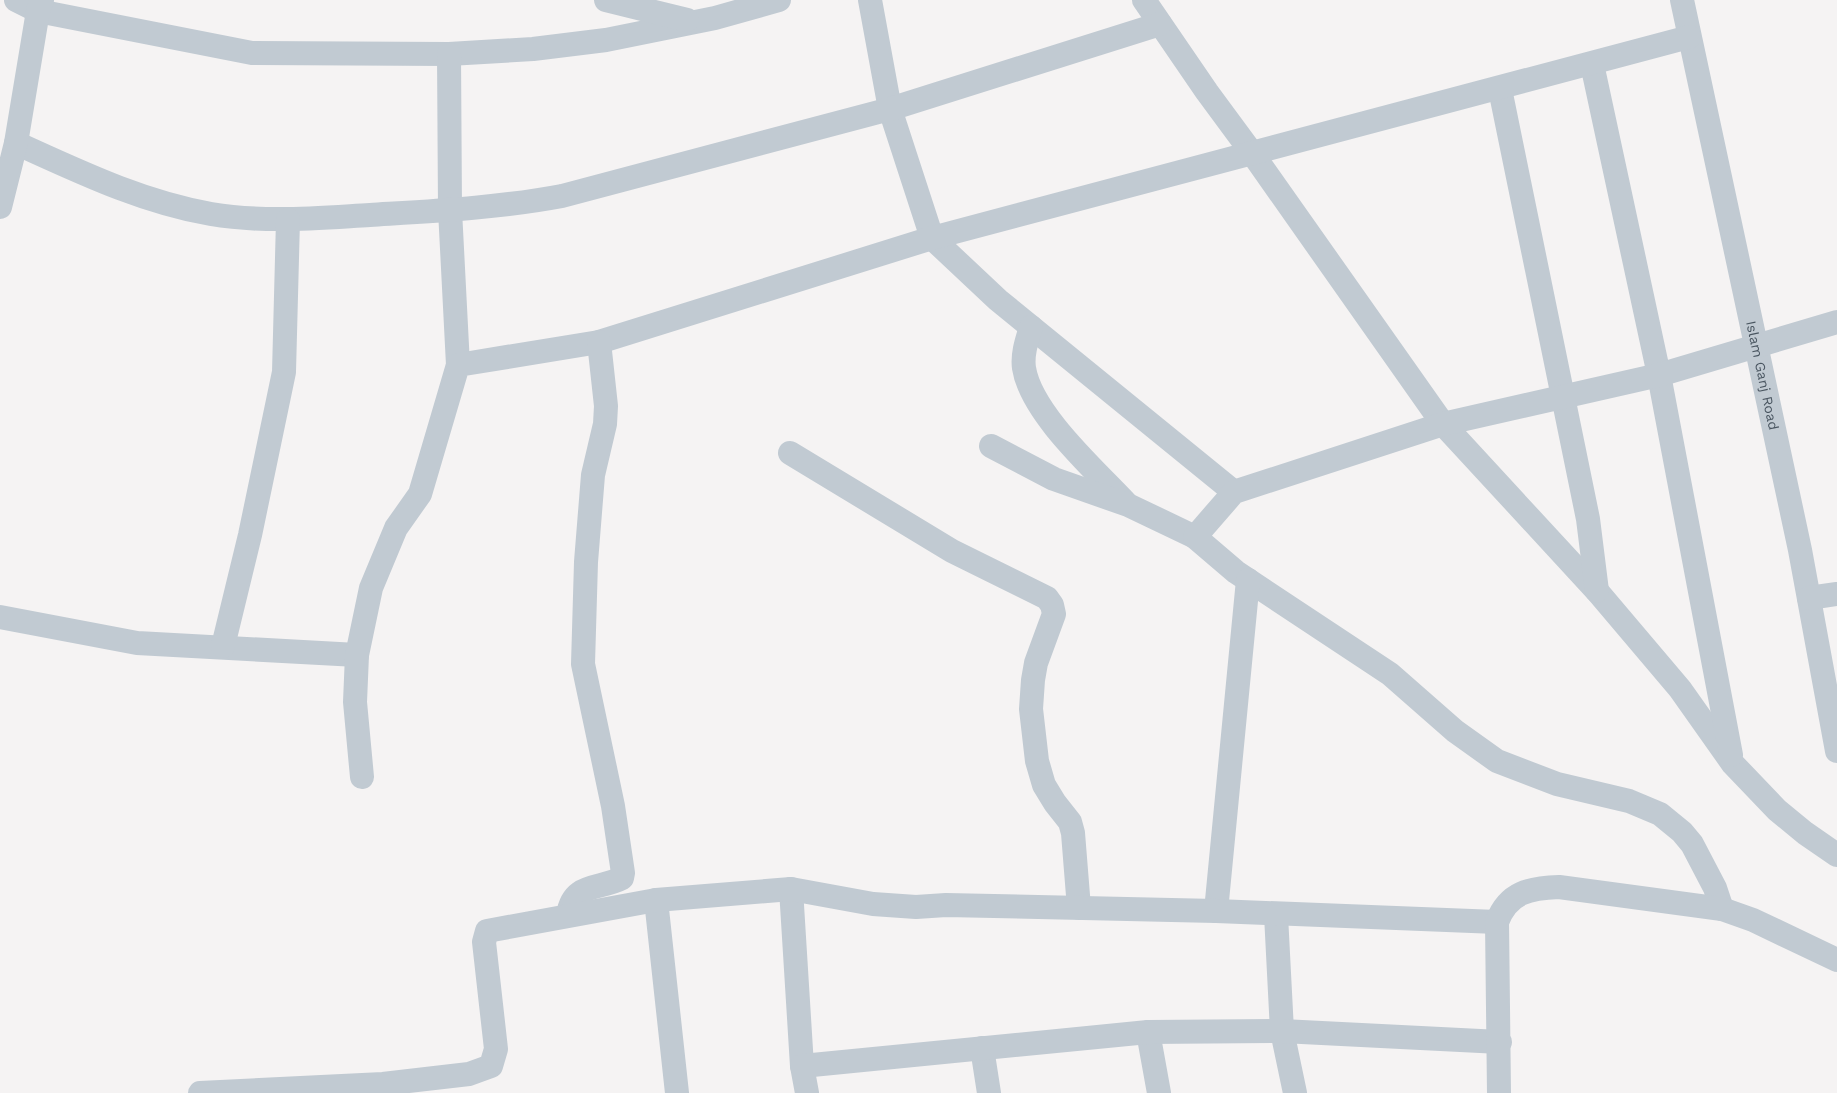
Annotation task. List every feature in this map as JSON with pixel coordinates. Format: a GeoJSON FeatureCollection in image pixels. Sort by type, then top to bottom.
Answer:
{"type":"FeatureCollection","features":[{"type":"Feature","properties":{"kind":"street"},"geometry":{"type":"LineString","coordinates":[[16,0],[252,53],[449,54],[533,49],[606,40],[692,21],[747,4],[779,0]]}},
{"type":"Feature","properties":{"kind":"street"},"geometry":{"type":"LineString","coordinates":[[606,0],[692,21]]}},
{"type":"Feature","properties":{"kind":"street"},"geometry":{"type":"LineString","coordinates":[[870,0],[890,110],[932,238],[998,300],[1234,492]]}},
{"type":"Feature","properties":{"kind":"street"},"geometry":{"type":"LineString","coordinates":[[1144,0],[1443,424],[1488,475],[1597,590],[1680,690],[1733,764],[1777,810],[1805,833],[1837,855]]}},
{"type":"Feature","properties":{"kind":"street","name":"Islam Ganj Road"},"geometry":{"type":"LineString","coordinates":[[1682,0],[1809,598],[1837,751]]}},
{"type":"Feature","properties":{"kind":"street"},"geometry":{"type":"LineString","coordinates":[[0,207],[16,142],[40,5]]}},
{"type":"Feature","properties":{"kind":"street"},"geometry":{"type":"LineString","coordinates":[[16,142],[108,185],[165,204],[245,219],[288,220],[519,204],[562,196],[890,110],[1160,24]]}},
{"type":"Feature","properties":{"kind":"street"},"geometry":{"type":"LineString","coordinates":[[458,365],[599,342],[932,238],[1689,38]]}},
{"type":"Feature","properties":{"kind":"street"},"geometry":{"type":"LineString","coordinates":[[362,777],[355,702],[356,655],[370,588],[396,528],[420,494],[458,365],[450,210],[449,54]]}},
{"type":"Feature","properties":{"kind":"street"},"geometry":{"type":"LineString","coordinates":[[1592,64],[1659,375],[1733,764]]}},
{"type":"Feature","properties":{"kind":"street"},"geometry":{"type":"LineString","coordinates":[[1500,89],[1588,519],[1597,590]]}},
{"type":"Feature","properties":{"kind":"street"},"geometry":{"type":"LineString","coordinates":[[223,646],[250,535],[284,372],[288,220]]}},
{"type":"Feature","properties":{"kind":"street"},"geometry":{"type":"LineString","coordinates":[[1194,538],[1234,492],[1443,424],[1659,375],[1837,322]]}},
{"type":"Feature","properties":{"kind":"street"},"geometry":{"type":"LineString","coordinates":[[1031,327],[1024,353],[1024,368],[1030,386],[1057,429],[1128,505]]}},
{"type":"Feature","properties":{"kind":"street"},"geometry":{"type":"LineString","coordinates":[[568,915],[570,904],[584,890],[615,882],[622,878],[623,873],[613,806],[583,664],[586,562],[592,475],[605,424],[606,406],[599,342]]}},
{"type":"Feature","properties":{"kind":"street"},"geometry":{"type":"LineString","coordinates":[[991,446],[1054,478],[1128,505],[1194,538],[1248,580],[1390,674],[1454,731],[1497,761],[1557,784],[1628,801],[1660,814],[1682,832],[1692,844],[1715,888],[1722,909]]}},
{"type":"Feature","properties":{"kind":"street"},"geometry":{"type":"LineString","coordinates":[[790,453],[952,551],[1047,598],[1052,605],[1054,614],[1036,663],[1031,709],[1042,779],[1055,803],[1070,822],[1073,834],[1079,908]]}},
{"type":"Feature","properties":{"kind":"street"},"geometry":{"type":"LineString","coordinates":[[1216,911],[1248,580]]}},
{"type":"Feature","properties":{"kind":"street"},"geometry":{"type":"LineString","coordinates":[[1809,598],[1837,594]]}},
{"type":"Feature","properties":{"kind":"street"},"geometry":{"type":"LineString","coordinates":[[0,617],[137,642],[356,655]]}},
{"type":"Feature","properties":{"kind":"street"},"geometry":{"type":"LineString","coordinates":[[1499,1093],[1500,1042],[1497,922],[1501,910],[1516,896],[1533,888],[1559,887],[1722,909],[1753,920],[1837,960]]}},
{"type":"Feature","properties":{"kind":"street"},"geometry":{"type":"LineString","coordinates":[[200,1093],[383,1084],[469,1074],[486,1069],[494,1062],[496,1049],[484,942],[485,933],[496,928],[656,900],[790,890],[873,904],[916,908],[946,905],[1216,911],[1497,922]]}},
{"type":"Feature","properties":{"kind":"street"},"geometry":{"type":"LineString","coordinates":[[790,890],[802,1066],[807,1093]]}},
{"type":"Feature","properties":{"kind":"street"},"geometry":{"type":"LineString","coordinates":[[656,900],[677,1093]]}},
{"type":"Feature","properties":{"kind":"street"},"geometry":{"type":"LineString","coordinates":[[1276,914],[1282,1031],[1296,1093]]}},
{"type":"Feature","properties":{"kind":"street"},"geometry":{"type":"LineString","coordinates":[[802,1066],[1148,1032],[1282,1031],[1500,1042]]}},
{"type":"Feature","properties":{"kind":"street"},"geometry":{"type":"LineString","coordinates":[[1148,1032],[1159,1093]]}},
{"type":"Feature","properties":{"kind":"street"},"geometry":{"type":"LineString","coordinates":[[982,1048],[989,1093]]}}]}
